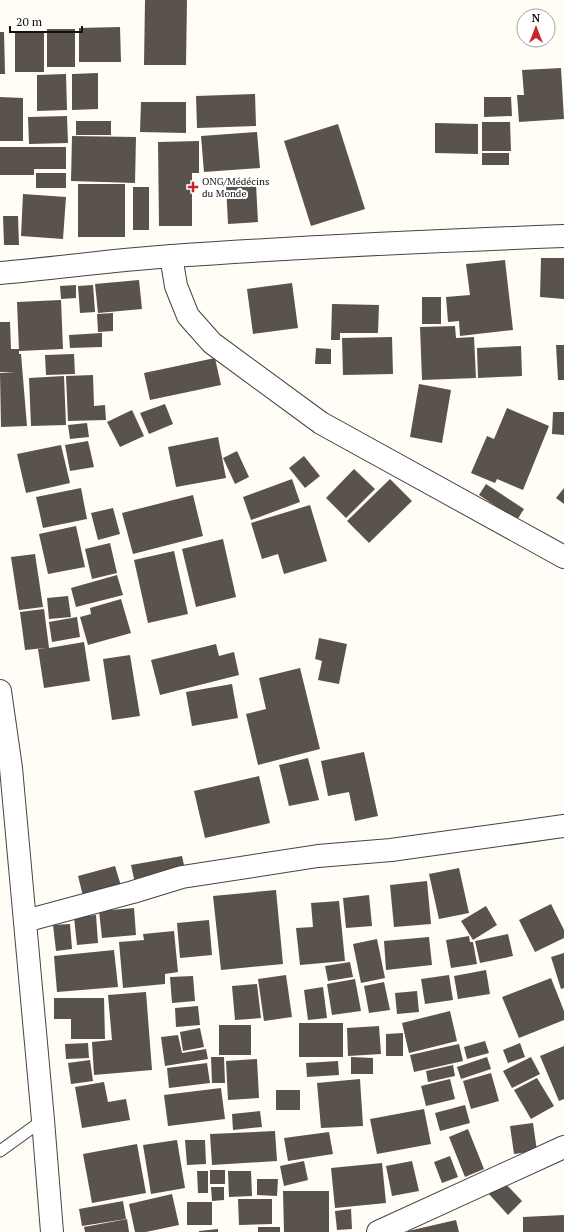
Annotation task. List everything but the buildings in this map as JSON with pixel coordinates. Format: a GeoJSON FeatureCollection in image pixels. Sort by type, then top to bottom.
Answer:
{"type":"FeatureCollection","features":[{"type":"Feature","properties":{"kind":"street"},"geometry":{"type":"LineString","coordinates":[[0,273],[88,263],[171,256],[327,246],[564,236]]}},
{"type":"Feature","properties":{"kind":"street"},"geometry":{"type":"LineString","coordinates":[[171,256],[176,286],[188,316],[212,343],[321,423],[564,557]]}},
{"type":"Feature","properties":{"kind":"street"},"geometry":{"type":"LineString","coordinates":[[0,691],[11,768],[52,1232]]}},
{"type":"Feature","properties":{"kind":"street"},"geometry":{"type":"LineString","coordinates":[[24,921],[133,892],[182,877],[318,856],[391,850],[564,826]]}},
{"type":"Feature","properties":{"kind":"street"},"geometry":{"type":"LineString","coordinates":[[378,1232],[564,1147]]}},
{"type":"Feature","properties":{"kind":"lane"},"geometry":{"type":"LineString","coordinates":[[0,1151],[43,1120]]}},
{"type":"Feature","properties":{"kind":"place","name":"ONG/Médécins du Monde"},"geometry":{"type":"Point","coordinates":[193,187]}}]}
